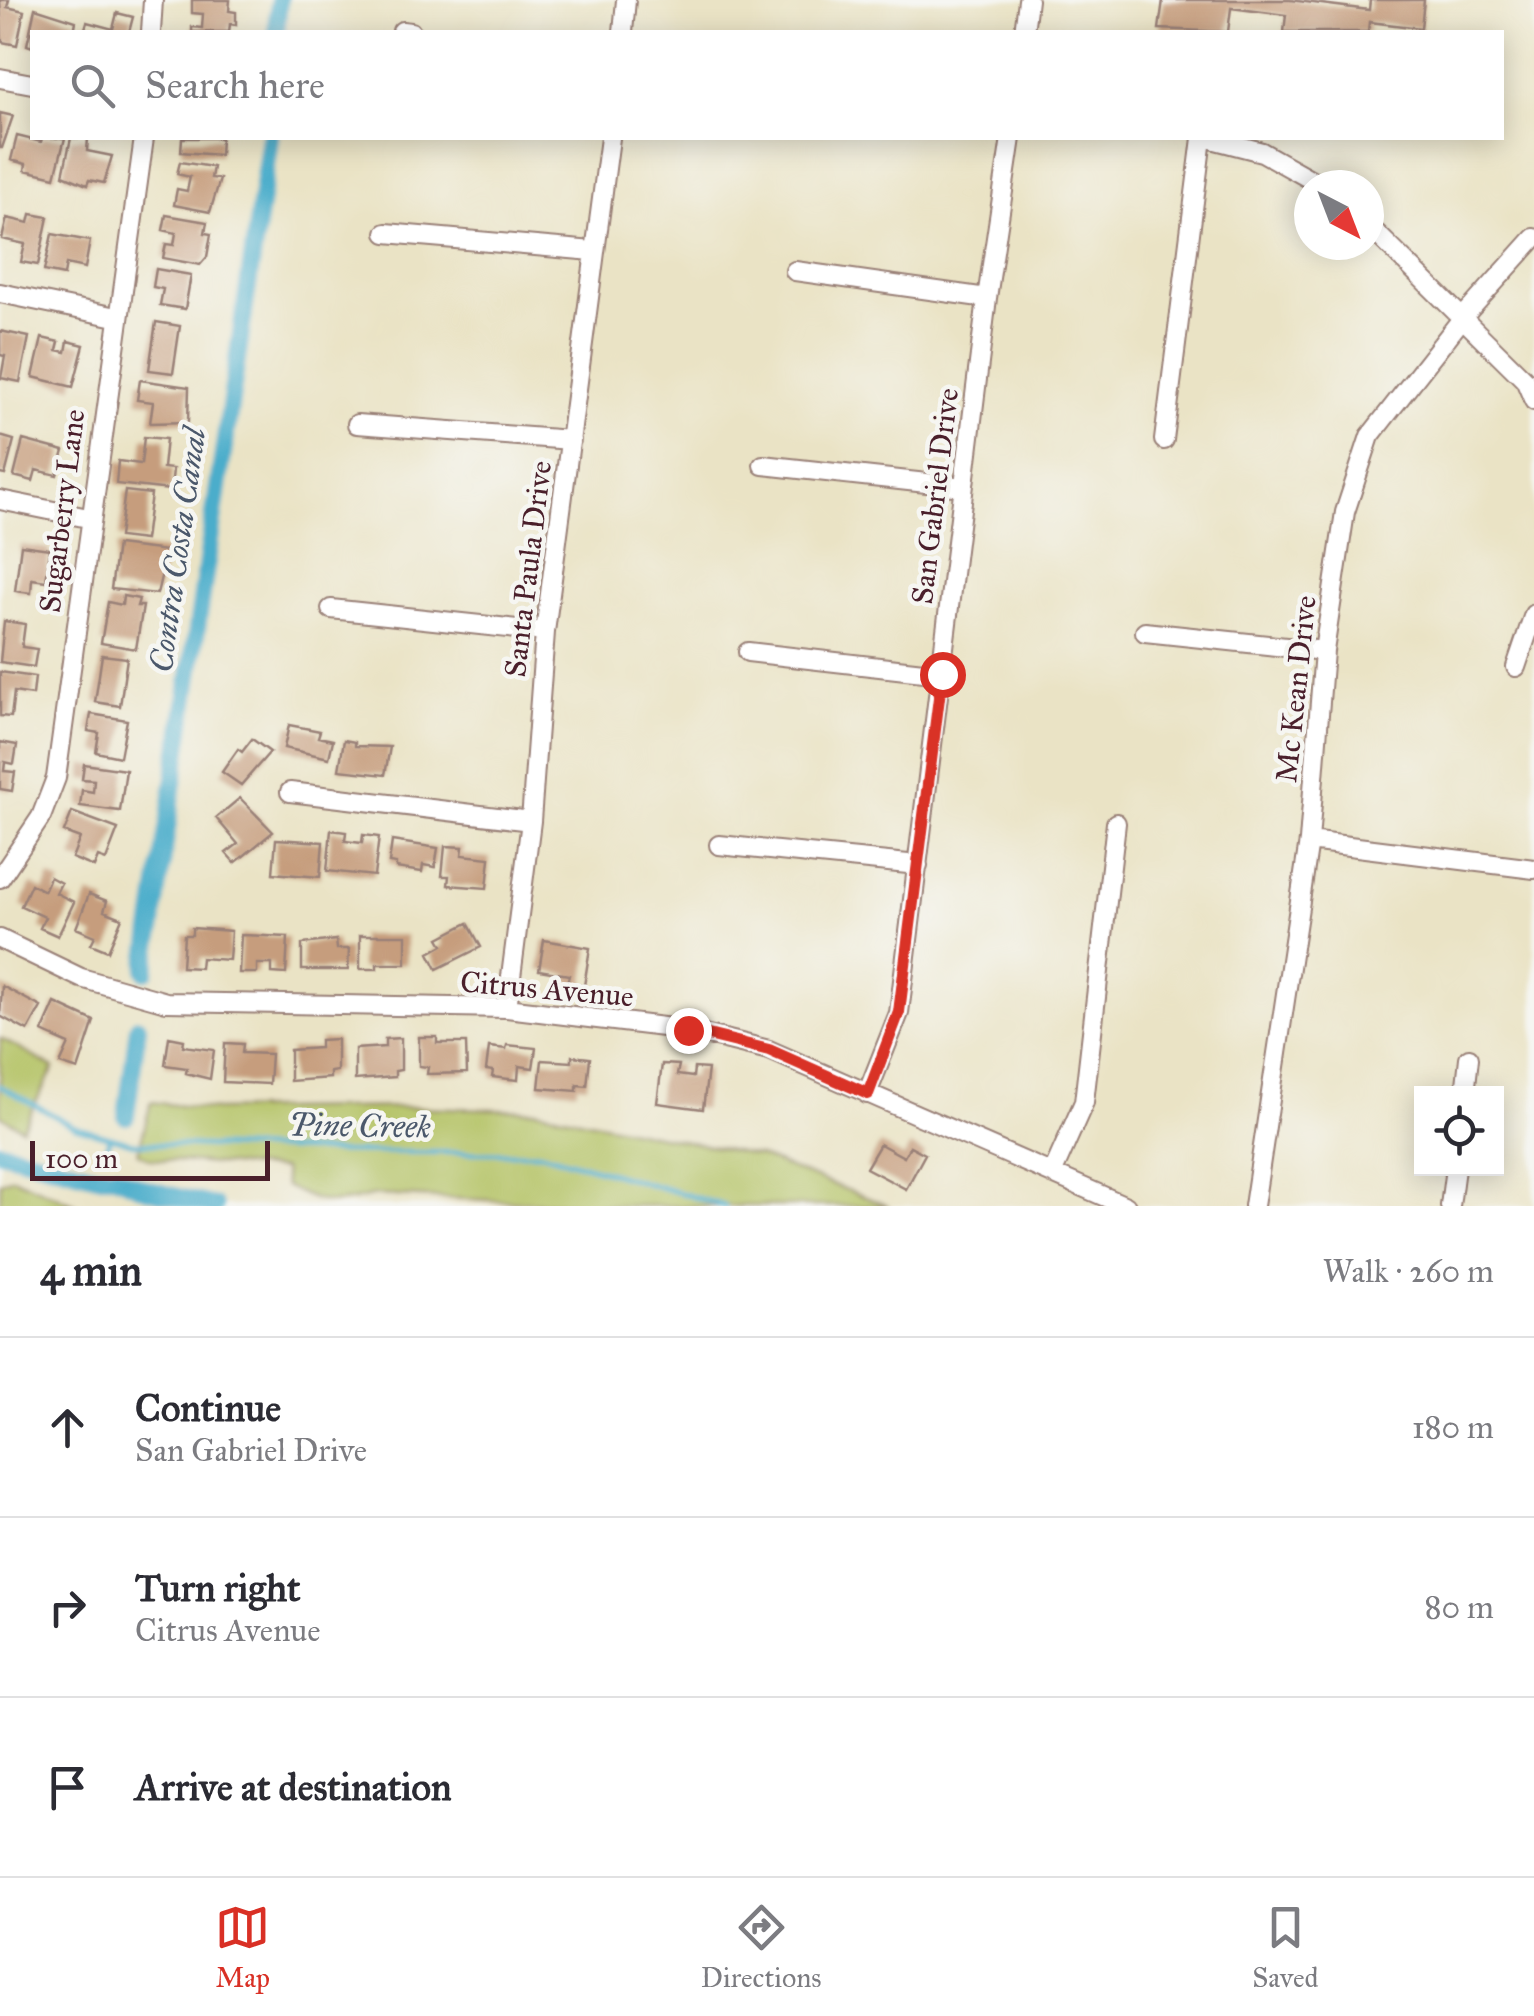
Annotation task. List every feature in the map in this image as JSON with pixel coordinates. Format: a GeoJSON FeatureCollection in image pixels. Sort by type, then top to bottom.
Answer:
{"type":"FeatureCollection","features":[{"type":"Feature","properties":{"kind":"street"},"geometry":{"type":"LineString","coordinates":[[152,30],[153,0]]}},
{"type":"Feature","properties":{"kind":"street"},"geometry":{"type":"LineString","coordinates":[[623,30],[626,0]]}},
{"type":"Feature","properties":{"kind":"street"},"geometry":{"type":"LineString","coordinates":[[1024,30],[1028,0]]}},
{"type":"Feature","properties":{"kind":"street"},"geometry":{"type":"LineString","coordinates":[[0,78],[30,84]]}},
{"type":"Feature","properties":{"kind":"street","name":"Sugarberry Lane"},"geometry":{"type":"LineString","coordinates":[[0,878],[41,817],[56,778],[88,518],[144,140]]}},
{"type":"Feature","properties":{"kind":"street","name":"Santa Paula Drive"},"geometry":{"type":"LineString","coordinates":[[506,1008],[532,821],[545,632],[610,140]]}},
{"type":"Feature","properties":{"kind":"street","name":"San Gabriel Drive"},"geometry":{"type":"LineString","coordinates":[[868,1094],[899,1012],[987,298],[1011,140]]}},
{"type":"Feature","properties":{"kind":"street"},"geometry":{"type":"LineString","coordinates":[[1164,440],[1205,140]]}},
{"type":"Feature","properties":{"kind":"street"},"geometry":{"type":"LineString","coordinates":[[1213,140],[1262,152],[1294,170]]}},
{"type":"Feature","properties":{"kind":"street"},"geometry":{"type":"LineString","coordinates":[[386,233],[593,252]]}},
{"type":"Feature","properties":{"kind":"street","name":"Mc Kean Drive"},"geometry":{"type":"LineString","coordinates":[[1254,1206],[1309,841],[1324,651],[1345,512],[1370,436],[1464,316],[1534,238]]}},
{"type":"Feature","properties":{"kind":"street"},"geometry":{"type":"LineString","coordinates":[[1384,240],[1525,380],[1534,402]]}},
{"type":"Feature","properties":{"kind":"street"},"geometry":{"type":"LineString","coordinates":[[794,271],[987,298]]}},
{"type":"Feature","properties":{"kind":"street"},"geometry":{"type":"LineString","coordinates":[[0,293],[116,317]]}},
{"type":"Feature","properties":{"kind":"street"},"geometry":{"type":"LineString","coordinates":[[358,424],[571,440]]}},
{"type":"Feature","properties":{"kind":"street"},"geometry":{"type":"LineString","coordinates":[[763,465],[963,487]]}},
{"type":"Feature","properties":{"kind":"street"},"geometry":{"type":"LineString","coordinates":[[0,500],[88,518]]}},
{"type":"Feature","properties":{"kind":"street"},"geometry":{"type":"LineString","coordinates":[[331,609],[545,632]]}},
{"type":"Feature","properties":{"kind":"street"},"geometry":{"type":"LineString","coordinates":[[1516,668],[1534,614]]}},
{"type":"Feature","properties":{"kind":"street"},"geometry":{"type":"LineString","coordinates":[[1144,632],[1324,651]]}},
{"type":"Feature","properties":{"kind":"street"},"geometry":{"type":"LineString","coordinates":[[748,652],[942,674]]}},
{"type":"Feature","properties":{"kind":"street"},"geometry":{"type":"LineString","coordinates":[[290,792],[532,821]]}},
{"type":"Feature","properties":{"kind":"street"},"geometry":{"type":"LineString","coordinates":[[1052,1174],[1084,1102],[1116,823]]}},
{"type":"Feature","properties":{"kind":"street"},"geometry":{"type":"LineString","coordinates":[[1309,841],[1534,869]]}},
{"type":"Feature","properties":{"kind":"street"},"geometry":{"type":"LineString","coordinates":[[720,845],[918,865]]}},
{"type":"Feature","properties":{"kind":"street","name":"Citrus Avenue"},"geometry":{"type":"LineString","coordinates":[[0,939],[81,978],[166,1002],[506,1008],[688,1030],[769,1050],[1126,1206]]}},
{"type":"Feature","properties":{"kind":"street"},"geometry":{"type":"LineString","coordinates":[[1466,1086],[1469,1058]]}},
{"type":"Feature","properties":{"kind":"street"},"geometry":{"type":"LineString","coordinates":[[1450,1206],[1454,1176]]}},
{"type":"Feature","properties":{"kind":"green space"},"geometry":{"type":"Polygon","coordinates":[[[0,1038],[54,1068],[22,1128],[0,1115],[0,1038]]]}},
{"type":"Feature","properties":{"kind":"green space"},"geometry":{"type":"Polygon","coordinates":[[[151,1102],[215,1110],[536,1110],[758,1156],[889,1206],[622,1206],[375,1195],[328,1202],[285,1186],[283,1169],[150,1159],[138,1153],[151,1102]]]}},
{"type":"Feature","properties":{"kind":"green space"},"geometry":{"type":"Polygon","coordinates":[[[12,1177],[75,1206],[0,1206],[0,1182],[12,1177]]]}},
{"type":"Feature","properties":{"kind":"building"},"geometry":{"type":"Polygon","coordinates":[[[0,0],[9,0],[7,7],[24,11],[17,45],[2,42],[0,0]]]}},
{"type":"Feature","properties":{"kind":"building"},"geometry":{"type":"Polygon","coordinates":[[[192,0],[230,0],[229,11],[236,12],[236,25],[230,24],[229,30],[192,30],[202,28],[203,14],[192,13],[192,0]]]}},
{"type":"Feature","properties":{"kind":"building"},"geometry":{"type":"Polygon","coordinates":[[[1163,0],[1290,0],[1369,10],[1370,0],[1424,0],[1421,28],[1369,22],[1368,30],[1284,30],[1286,15],[1231,8],[1228,30],[1159,29],[1163,0]]]}},
{"type":"Feature","properties":{"kind":"building"},"geometry":{"type":"Polygon","coordinates":[[[35,8],[76,21],[74,30],[30,30],[35,8]]]}},
{"type":"Feature","properties":{"kind":"building"},"geometry":{"type":"Polygon","coordinates":[[[117,13],[133,17],[130,30],[85,30],[87,22],[113,29],[117,13]]]}},
{"type":"Feature","properties":{"kind":"building"},"geometry":{"type":"Polygon","coordinates":[[[0,113],[13,116],[2,148],[0,148],[0,113]]]}},
{"type":"Feature","properties":{"kind":"building"},"geometry":{"type":"Polygon","coordinates":[[[17,136],[41,142],[64,140],[55,177],[25,170],[26,164],[11,160],[17,136]]]}},
{"type":"Feature","properties":{"kind":"building"},"geometry":{"type":"Polygon","coordinates":[[[71,140],[88,140],[87,151],[112,156],[104,183],[89,180],[87,185],[63,175],[71,140]]]}},
{"type":"Feature","properties":{"kind":"building"},"geometry":{"type":"Polygon","coordinates":[[[182,140],[221,140],[220,155],[181,152],[182,140]]]}},
{"type":"Feature","properties":{"kind":"building"},"geometry":{"type":"Polygon","coordinates":[[[180,162],[213,167],[211,178],[220,179],[210,212],[174,205],[177,189],[187,191],[190,177],[177,174],[180,162]]]}},
{"type":"Feature","properties":{"kind":"building"},"geometry":{"type":"Polygon","coordinates":[[[31,214],[48,217],[38,265],[21,262],[25,244],[2,239],[7,218],[29,223],[31,214]]]}},
{"type":"Feature","properties":{"kind":"building"},"geometry":{"type":"Polygon","coordinates":[[[166,215],[207,222],[205,233],[211,234],[207,257],[200,265],[163,258],[166,244],[174,245],[176,233],[163,230],[166,215]]]}},
{"type":"Feature","properties":{"kind":"building"},"geometry":{"type":"Polygon","coordinates":[[[52,234],[90,241],[85,268],[66,264],[64,275],[44,271],[52,234]]]}},
{"type":"Feature","properties":{"kind":"building"},"geometry":{"type":"Polygon","coordinates":[[[156,269],[191,275],[185,309],[160,305],[163,289],[153,287],[156,269]]]}},
{"type":"Feature","properties":{"kind":"building"},"geometry":{"type":"Polygon","coordinates":[[[156,322],[180,326],[173,373],[149,370],[156,322]]]}},
{"type":"Feature","properties":{"kind":"building"},"geometry":{"type":"Polygon","coordinates":[[[0,331],[29,337],[20,382],[1,378],[5,356],[0,355],[0,331]]]}},
{"type":"Feature","properties":{"kind":"building"},"geometry":{"type":"Polygon","coordinates":[[[42,338],[59,342],[57,350],[66,352],[68,341],[84,345],[73,387],[33,377],[42,338]]]}},
{"type":"Feature","properties":{"kind":"building"},"geometry":{"type":"Polygon","coordinates":[[[140,380],[189,387],[188,422],[150,423],[153,402],[137,400],[140,380]]]}},
{"type":"Feature","properties":{"kind":"building"},"geometry":{"type":"Polygon","coordinates":[[[0,436],[14,440],[5,475],[0,474],[0,436]]]}},
{"type":"Feature","properties":{"kind":"building"},"geometry":{"type":"Polygon","coordinates":[[[144,437],[166,439],[163,468],[173,469],[171,490],[116,484],[118,461],[141,464],[144,437]]]}},
{"type":"Feature","properties":{"kind":"building"},"geometry":{"type":"Polygon","coordinates":[[[23,440],[64,451],[57,475],[36,470],[33,481],[14,476],[23,440]]]}},
{"type":"Feature","properties":{"kind":"building"},"geometry":{"type":"Polygon","coordinates":[[[125,491],[151,494],[145,540],[119,537],[125,491]]]}},
{"type":"Feature","properties":{"kind":"building"},"geometry":{"type":"Polygon","coordinates":[[[21,545],[50,549],[46,581],[32,579],[31,593],[15,591],[21,545]]]}},
{"type":"Feature","properties":{"kind":"building"},"geometry":{"type":"Polygon","coordinates":[[[117,545],[167,551],[157,594],[111,589],[117,545]]]}},
{"type":"Feature","properties":{"kind":"building"},"geometry":{"type":"Polygon","coordinates":[[[123,596],[139,599],[137,606],[143,606],[136,649],[101,643],[108,602],[122,605],[123,596]]]}},
{"type":"Feature","properties":{"kind":"building"},"geometry":{"type":"Polygon","coordinates":[[[4,621],[25,624],[22,647],[37,649],[34,667],[0,662],[4,621]]]}},
{"type":"Feature","properties":{"kind":"building"},"geometry":{"type":"Polygon","coordinates":[[[102,655],[127,658],[120,706],[95,702],[102,655]]]}},
{"type":"Feature","properties":{"kind":"building"},"geometry":{"type":"Polygon","coordinates":[[[0,672],[35,677],[33,695],[14,692],[11,717],[0,716],[0,672]]]}},
{"type":"Feature","properties":{"kind":"building"},"geometry":{"type":"Polygon","coordinates":[[[91,714],[127,720],[120,757],[96,752],[99,733],[88,731],[91,714]]]}},
{"type":"Feature","properties":{"kind":"building"},"geometry":{"type":"Polygon","coordinates":[[[289,725],[320,731],[318,737],[333,740],[329,758],[284,748],[289,725]]]}},
{"type":"Feature","properties":{"kind":"building"},"geometry":{"type":"Polygon","coordinates":[[[252,739],[270,752],[241,785],[222,772],[238,749],[242,752],[252,739]]]}},
{"type":"Feature","properties":{"kind":"building"},"geometry":{"type":"Polygon","coordinates":[[[344,740],[355,742],[355,746],[390,747],[385,775],[339,770],[344,740]]]}},
{"type":"Feature","properties":{"kind":"building"},"geometry":{"type":"Polygon","coordinates":[[[0,742],[17,745],[14,764],[5,762],[4,771],[15,772],[12,791],[0,789],[0,742]]]}},
{"type":"Feature","properties":{"kind":"building"},"geometry":{"type":"Polygon","coordinates":[[[84,764],[126,770],[120,811],[80,806],[82,790],[93,792],[94,780],[82,779],[84,764]]]}},
{"type":"Feature","properties":{"kind":"building"},"geometry":{"type":"Polygon","coordinates":[[[240,798],[273,832],[235,863],[226,853],[238,844],[216,818],[240,798]]]}},
{"type":"Feature","properties":{"kind":"building"},"geometry":{"type":"Polygon","coordinates":[[[72,812],[118,829],[106,860],[98,857],[94,867],[72,858],[80,838],[64,832],[72,812]]]}},
{"type":"Feature","properties":{"kind":"building"},"geometry":{"type":"Polygon","coordinates":[[[331,830],[346,832],[345,841],[362,843],[363,835],[379,837],[374,876],[327,871],[331,830]]]}},
{"type":"Feature","properties":{"kind":"building"},"geometry":{"type":"Polygon","coordinates":[[[276,839],[323,842],[320,877],[273,873],[276,839]]]}},
{"type":"Feature","properties":{"kind":"building"},"geometry":{"type":"Polygon","coordinates":[[[392,841],[438,848],[435,867],[423,865],[422,872],[396,868],[396,864],[389,863],[392,841]]]}},
{"type":"Feature","properties":{"kind":"building"},"geometry":{"type":"Polygon","coordinates":[[[445,846],[463,847],[462,855],[490,858],[487,888],[448,885],[449,876],[442,876],[445,846]]]}},
{"type":"Feature","properties":{"kind":"building"},"geometry":{"type":"Polygon","coordinates":[[[50,877],[61,883],[56,893],[74,902],[58,936],[40,928],[45,917],[21,906],[31,884],[44,891],[50,877]]]}},
{"type":"Feature","properties":{"kind":"building"},"geometry":{"type":"Polygon","coordinates":[[[89,894],[107,901],[104,911],[122,918],[108,951],[91,944],[95,936],[76,928],[89,894]]]}},
{"type":"Feature","properties":{"kind":"building"},"geometry":{"type":"Polygon","coordinates":[[[468,923],[481,947],[437,969],[429,953],[443,945],[439,938],[468,923]]]}},
{"type":"Feature","properties":{"kind":"building"},"geometry":{"type":"Polygon","coordinates":[[[192,928],[231,931],[229,960],[201,958],[200,968],[182,967],[184,935],[192,935],[192,928]]]}},
{"type":"Feature","properties":{"kind":"building"},"geometry":{"type":"Polygon","coordinates":[[[241,935],[288,937],[286,974],[272,973],[272,964],[257,964],[257,973],[239,973],[241,935]]]}},
{"type":"Feature","properties":{"kind":"building"},"geometry":{"type":"Polygon","coordinates":[[[360,935],[406,935],[406,964],[377,964],[377,969],[360,969],[360,935]]]}},
{"type":"Feature","properties":{"kind":"building"},"geometry":{"type":"Polygon","coordinates":[[[336,940],[337,949],[349,949],[348,970],[302,970],[302,944],[336,940]]]}},
{"type":"Feature","properties":{"kind":"building"},"geometry":{"type":"Polygon","coordinates":[[[544,940],[590,948],[584,986],[567,983],[569,975],[539,970],[544,940]]]}},
{"type":"Feature","properties":{"kind":"building"},"geometry":{"type":"Polygon","coordinates":[[[2,986],[41,1007],[28,1031],[0,1016],[2,986]]]}},
{"type":"Feature","properties":{"kind":"building"},"geometry":{"type":"Polygon","coordinates":[[[55,1003],[94,1021],[78,1070],[60,1064],[69,1044],[42,1032],[55,1003]]]}},
{"type":"Feature","properties":{"kind":"building"},"geometry":{"type":"Polygon","coordinates":[[[169,1037],[184,1040],[183,1046],[214,1050],[210,1079],[186,1073],[187,1068],[165,1065],[169,1037]]]}},
{"type":"Feature","properties":{"kind":"building"},"geometry":{"type":"Polygon","coordinates":[[[419,1037],[437,1037],[437,1043],[466,1043],[467,1073],[427,1074],[428,1067],[419,1066],[419,1037]]]}},
{"type":"Feature","properties":{"kind":"building"},"geometry":{"type":"Polygon","coordinates":[[[401,1038],[401,1070],[395,1071],[395,1077],[355,1080],[355,1049],[385,1047],[385,1039],[401,1038]]]}},
{"type":"Feature","properties":{"kind":"building"},"geometry":{"type":"Polygon","coordinates":[[[337,1039],[337,1071],[330,1072],[330,1078],[290,1081],[290,1050],[320,1048],[320,1040],[337,1039]]]}},
{"type":"Feature","properties":{"kind":"building"},"geometry":{"type":"Polygon","coordinates":[[[225,1043],[243,1044],[242,1053],[271,1054],[269,1084],[223,1082],[225,1043]]]}},
{"type":"Feature","properties":{"kind":"building"},"geometry":{"type":"Polygon","coordinates":[[[507,1045],[536,1048],[533,1068],[519,1066],[518,1080],[492,1077],[493,1071],[486,1070],[489,1047],[506,1049],[507,1045]]]}},
{"type":"Feature","properties":{"kind":"building"},"geometry":{"type":"Polygon","coordinates":[[[572,1056],[590,1058],[587,1086],[577,1085],[577,1091],[539,1088],[542,1060],[572,1062],[572,1056]]]}},
{"type":"Feature","properties":{"kind":"building"},"geometry":{"type":"Polygon","coordinates":[[[662,1064],[679,1065],[677,1075],[693,1077],[694,1068],[708,1069],[703,1109],[657,1103],[662,1064]]]}},
{"type":"Feature","properties":{"kind":"building"},"geometry":{"type":"Polygon","coordinates":[[[880,1144],[904,1157],[910,1146],[925,1154],[906,1189],[866,1168],[880,1144]]]}},
{"type":"Feature","properties":{"kind":"waterway","name":"Contra Costa Canal"},"geometry":{"type":"LineString","coordinates":[[276,30],[279,0]]}},
{"type":"Feature","properties":{"kind":"waterway","name":"Contra Costa Canal"},"geometry":{"type":"LineString","coordinates":[[146,971],[270,140]]}},
{"type":"Feature","properties":{"kind":"waterway","name":"Contra Costa Canal"},"geometry":{"type":"LineString","coordinates":[[126,1116],[138,1027]]}},
{"type":"Feature","properties":{"kind":"waterway","name":"Pine Creek"},"geometry":{"type":"LineString","coordinates":[[0,1086],[75,1127],[132,1143],[336,1152],[542,1153],[725,1206]]}},
{"type":"Feature","properties":{"kind":"waterway"},"geometry":{"type":"LineString","coordinates":[[105,1150],[110,1137]]}},
{"type":"Feature","properties":{"kind":"waterway"},"geometry":{"type":"LineString","coordinates":[[0,1151],[97,1176],[115,1176],[146,1189],[214,1206]]}},
{"type":"Feature","properties":{"kind":"route"},"geometry":{"type":"LineString","coordinates":[[688,1030],[769,1050],[868,1094],[899,1012],[942,674]]}}]}
